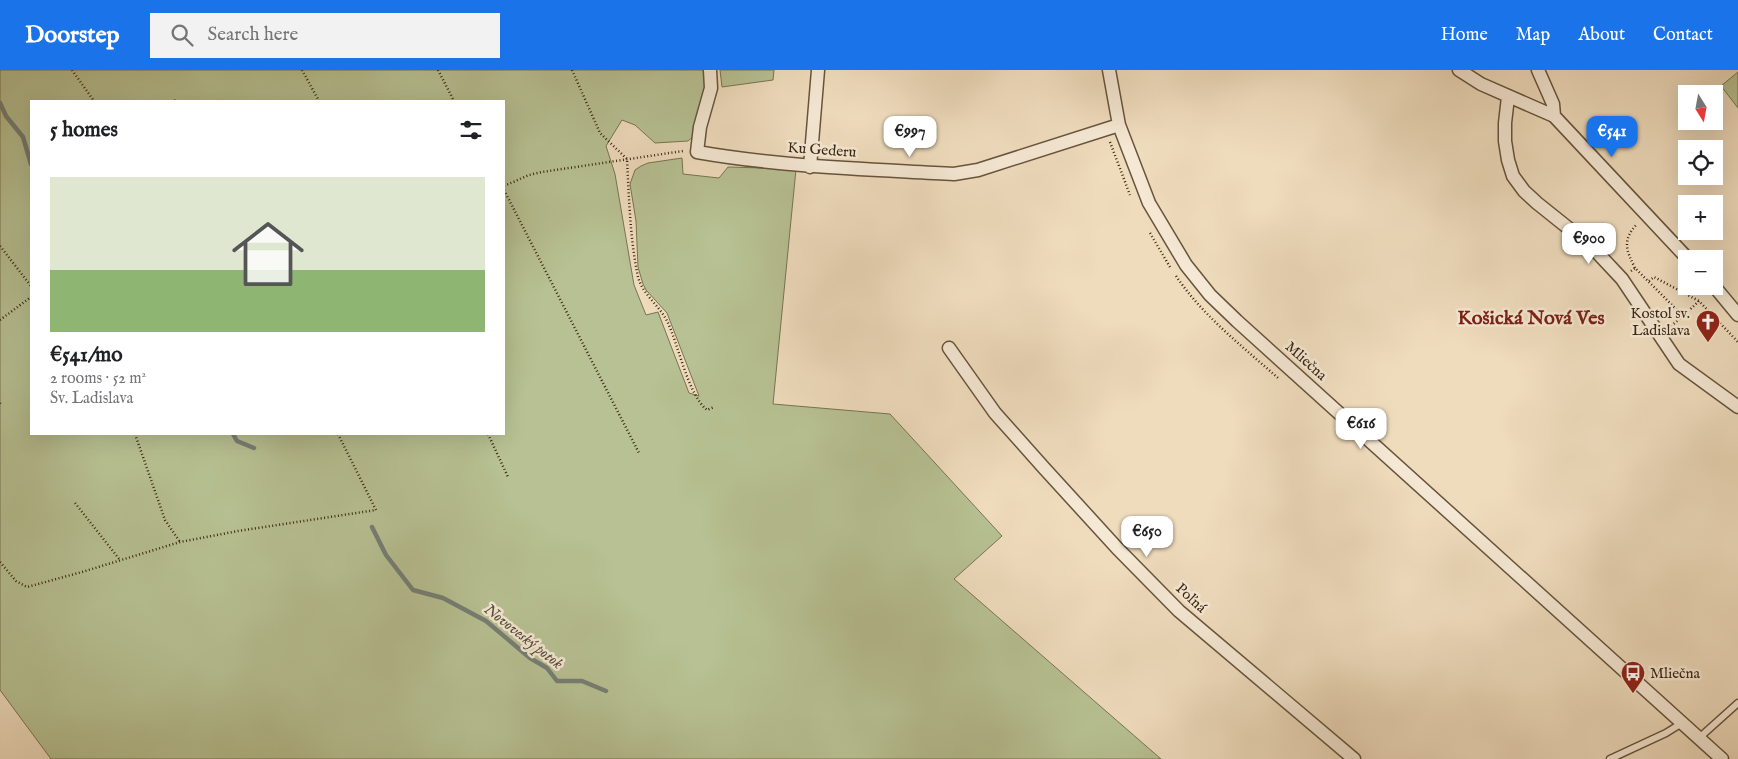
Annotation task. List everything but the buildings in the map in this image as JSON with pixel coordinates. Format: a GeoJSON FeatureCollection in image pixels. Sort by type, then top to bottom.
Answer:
{"type":"FeatureCollection","features":[{"type":"Feature","properties":{"kind":"street"},"geometry":{"type":"LineString","coordinates":[[697,152],[700,127],[711,88],[710,70]]}},
{"type":"Feature","properties":{"kind":"street"},"geometry":{"type":"LineString","coordinates":[[810,167],[818,70]]}},
{"type":"Feature","properties":{"kind":"street","name":"Mliečna"},"geometry":{"type":"LineString","coordinates":[[1108,70],[1119,125],[1149,203],[1186,265],[1210,295],[1722,759]]}},
{"type":"Feature","properties":{"kind":"street"},"geometry":{"type":"LineString","coordinates":[[1459,70],[1481,84],[1554,116],[1680,250]]}},
{"type":"Feature","properties":{"kind":"street"},"geometry":{"type":"LineString","coordinates":[[1538,70],[1553,104],[1554,116]]}},
{"type":"Feature","properties":{"kind":"street"},"geometry":{"type":"LineString","coordinates":[[1508,97],[1505,123],[1505,142],[1508,160],[1513,176],[1524,191],[1592,248],[1622,278],[1679,364],[1738,406]]}},
{"type":"Feature","properties":{"kind":"street","name":"Ku Gederu"},"geometry":{"type":"LineString","coordinates":[[697,152],[744,160],[810,167],[954,174],[978,170],[1119,125]]}},
{"type":"Feature","properties":{"kind":"street"},"geometry":{"type":"LineString","coordinates":[[1721,295],[1738,315]]}},
{"type":"Feature","properties":{"kind":"street","name":"Poľná"},"geometry":{"type":"LineString","coordinates":[[949,348],[996,412],[1044,468],[1179,611],[1354,759]]}},
{"type":"Feature","properties":{"kind":"lane"},"geometry":{"type":"LineString","coordinates":[[1699,738],[1738,703]]}},
{"type":"Feature","properties":{"kind":"lane"},"geometry":{"type":"LineString","coordinates":[[1610,759],[1682,724]]}},
{"type":"Feature","properties":{"kind":"path"},"geometry":{"type":"LineString","coordinates":[[72,70],[93,100]]}},
{"type":"Feature","properties":{"kind":"path"},"geometry":{"type":"LineString","coordinates":[[302,70],[318,100]]}},
{"type":"Feature","properties":{"kind":"path"},"geometry":{"type":"LineString","coordinates":[[438,70],[453,100]]}},
{"type":"Feature","properties":{"kind":"path"},"geometry":{"type":"LineString","coordinates":[[572,70],[600,133],[627,160],[630,212],[639,278],[644,290],[668,321],[694,392],[702,406],[707,410],[714,407]]}},
{"type":"Feature","properties":{"kind":"path"},"geometry":{"type":"LineString","coordinates":[[505,186],[529,175],[542,172],[681,151],[697,152]]}},
{"type":"Feature","properties":{"kind":"path"},"geometry":{"type":"LineString","coordinates":[[505,192],[639,452]]}},
{"type":"Feature","properties":{"kind":"path"},"geometry":{"type":"LineString","coordinates":[[1634,228],[1626,243],[1627,251],[1635,268],[1684,317]]}},
{"type":"Feature","properties":{"kind":"path"},"geometry":{"type":"LineString","coordinates":[[0,246],[30,285]]}},
{"type":"Feature","properties":{"kind":"path"},"geometry":{"type":"LineString","coordinates":[[1622,278],[1635,268]]}},
{"type":"Feature","properties":{"kind":"path"},"geometry":{"type":"LineString","coordinates":[[1648,282],[1654,277],[1699,301],[1738,342]]}},
{"type":"Feature","properties":{"kind":"path"},"geometry":{"type":"LineString","coordinates":[[0,320],[30,298]]}},
{"type":"Feature","properties":{"kind":"path"},"geometry":{"type":"LineString","coordinates":[[1661,336],[1684,317],[1699,301]]}},
{"type":"Feature","properties":{"kind":"path"},"geometry":{"type":"LineString","coordinates":[[136,435],[165,520],[180,542]]}},
{"type":"Feature","properties":{"kind":"path"},"geometry":{"type":"LineString","coordinates":[[0,562],[16,581],[26,587],[180,542],[238,531],[376,510],[338,435]]}},
{"type":"Feature","properties":{"kind":"path"},"geometry":{"type":"LineString","coordinates":[[488,435],[508,477]]}},
{"type":"Feature","properties":{"kind":"path"},"geometry":{"type":"LineString","coordinates":[[75,503],[120,560]]}},
{"type":"Feature","properties":{"kind":"green space"},"geometry":{"type":"Polygon","coordinates":[[[0,70],[706,70],[707,86],[695,135],[688,141],[655,143],[635,125],[622,120],[606,146],[615,174],[634,285],[646,315],[658,312],[689,393],[699,396],[667,313],[646,290],[638,267],[636,221],[630,184],[635,170],[648,163],[682,158],[683,174],[719,178],[728,167],[796,169],[773,404],[890,414],[1002,536],[954,579],[1161,759],[51,759],[0,690],[0,70]]]}},
{"type":"Feature","properties":{"kind":"green space"},"geometry":{"type":"Polygon","coordinates":[[[720,70],[774,70],[773,80],[722,87],[720,70]]]}},
{"type":"Feature","properties":{"kind":"green space"},"geometry":{"type":"Polygon","coordinates":[[[1738,72],[1738,108],[1723,89],[1722,85],[1738,72]]]}},
{"type":"Feature","properties":{"kind":"waterway","name":"Novoveský potok"},"geometry":{"type":"LineString","coordinates":[[0,103],[6,116],[23,137],[30,161]]}},
{"type":"Feature","properties":{"kind":"waterway","name":"Novoveský potok"},"geometry":{"type":"LineString","coordinates":[[234,435],[237,441],[254,448]]}},
{"type":"Feature","properties":{"kind":"waterway","name":"Novoveský potok"},"geometry":{"type":"LineString","coordinates":[[372,527],[386,555],[413,590],[443,598],[486,621],[530,658],[547,668],[557,681],[582,681],[606,691]]}},
{"type":"Feature","properties":{"kind":"place","name":"Kostol sv. Ladislava"},"geometry":{"type":"Point","coordinates":[1708,343]}},
{"type":"Feature","properties":{"kind":"place","name":"Mliečna"},"geometry":{"type":"Point","coordinates":[1633,694]}},
{"type":"Feature","properties":{"kind":"district","name":"Košická Nová Ves"},"geometry":{"type":"Point","coordinates":[1531,318]}}]}
